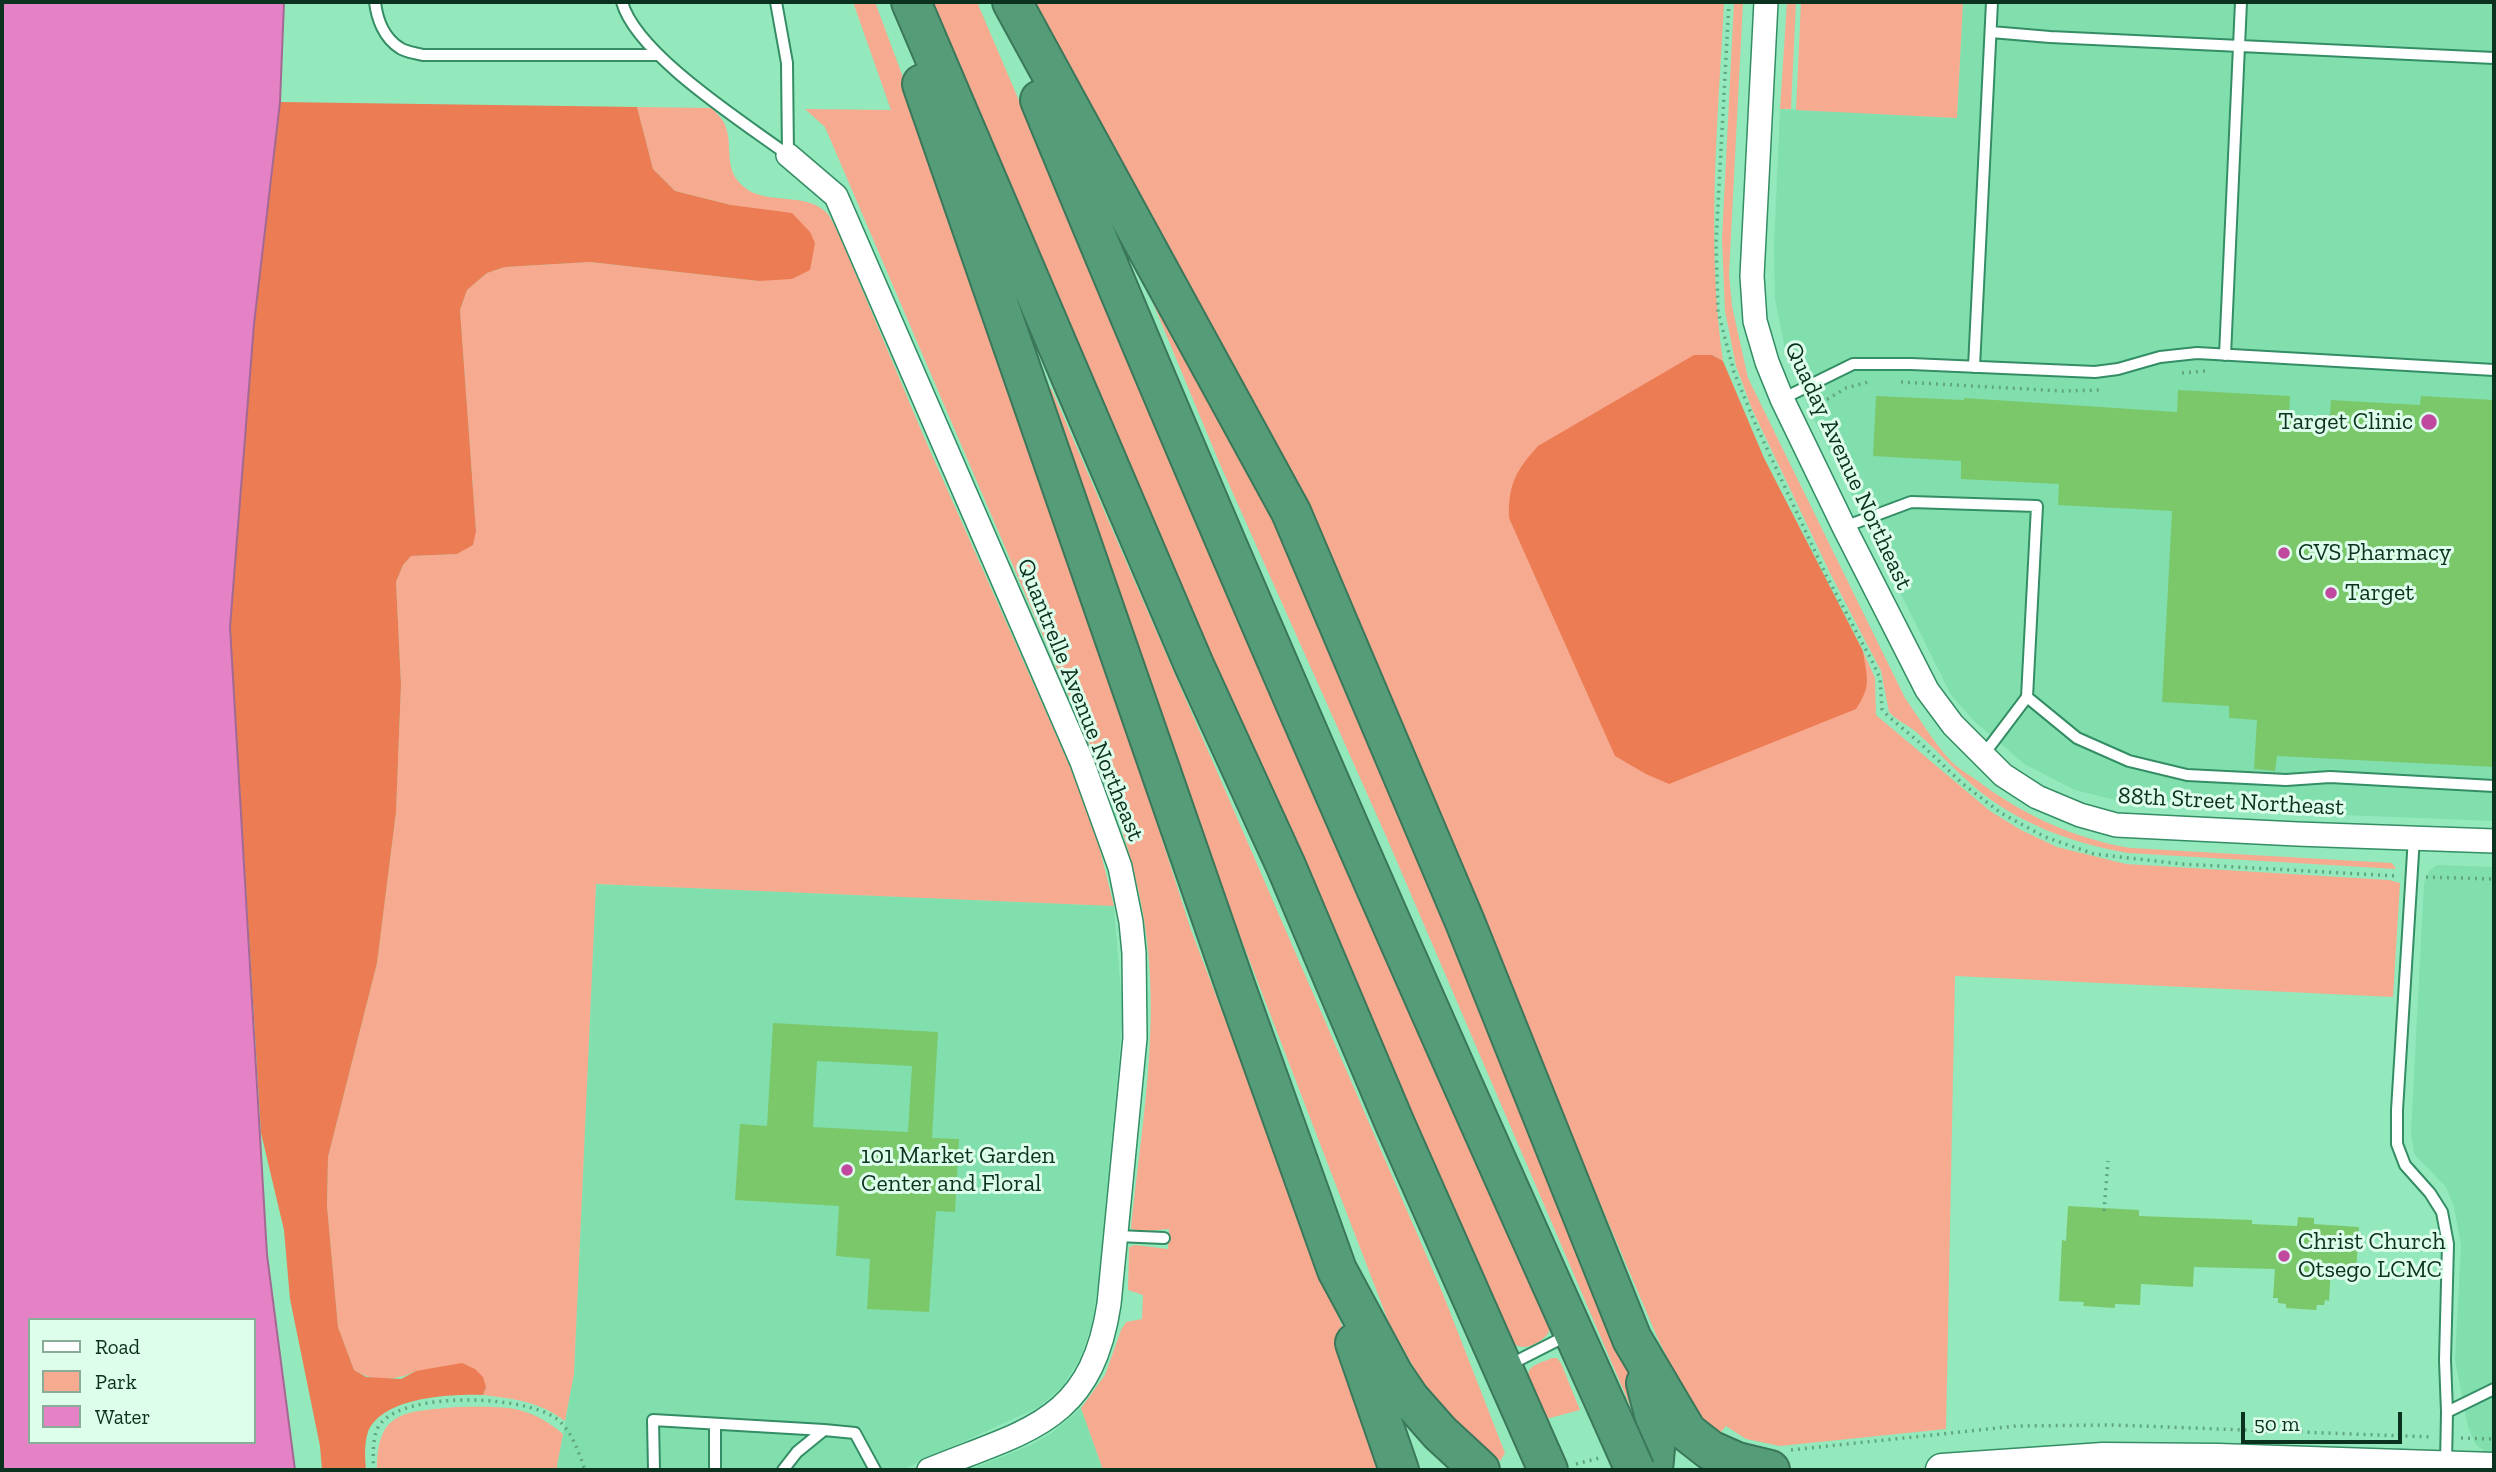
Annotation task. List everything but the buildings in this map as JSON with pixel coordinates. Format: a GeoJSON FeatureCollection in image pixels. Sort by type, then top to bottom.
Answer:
{"type":"FeatureCollection","features":[{"type":"Feature","properties":{"kind":"highway"},"geometry":{"type":"LineString","coordinates":[[897,2],[903,31],[1135,702],[1337,1270],[1349,1328],[1399,1470]]}},
{"type":"Feature","properties":{"kind":"highway"},"geometry":{"type":"LineString","coordinates":[[911,2],[1194,665],[1286,866],[1395,1124],[1548,1470]]}},
{"type":"Feature","properties":{"kind":"highway"},"geometry":{"type":"LineString","coordinates":[[999,2],[1205,498],[1452,1062],[1635,1470]]}},
{"type":"Feature","properties":{"kind":"highway"},"geometry":{"type":"LineString","coordinates":[[1012,2],[1291,512],[1465,922],[1632,1339],[1650,1394],[1657,1426],[1653,1470]]}},
{"type":"Feature","properties":{"kind":"highway"},"geometry":{"type":"LineString","coordinates":[[1337,1270],[1393,1374],[1410,1399],[1440,1433],[1480,1470]]}},
{"type":"Feature","properties":{"kind":"highway"},"geometry":{"type":"LineString","coordinates":[[1632,1339],[1688,1432],[1710,1450],[1737,1462],[1770,1470]]}},
{"type":"Feature","properties":{"kind":"main road"},"geometry":{"type":"LineString","coordinates":[[1942,1470],[2103,1459],[2494,1469]]}},
{"type":"Feature","properties":{"kind":"street","name":"Quaday Avenue Northeast"},"geometry":{"type":"LineString","coordinates":[[1766,2],[1752,276],[1755,321],[1782,399],[1927,690],[1954,724],[1984,754]]}},
{"type":"Feature","properties":{"kind":"street","name":"Quantrelle Avenue Northeast"},"geometry":{"type":"LineString","coordinates":[[788,155],[836,196],[1082,762],[1120,867],[1131,922],[1136,985],[1135,1038],[1104,1335],[1096,1359],[1072,1397],[1058,1412],[1036,1427],[929,1470]]}},
{"type":"Feature","properties":{"kind":"street","name":"88th Street Northeast"},"geometry":{"type":"LineString","coordinates":[[1984,754],[2003,775],[2037,797],[2080,815],[2116,825],[2494,841]]}},
{"type":"Feature","properties":{"kind":"lane"},"geometry":{"type":"LineString","coordinates":[[375,2],[383,29],[400,48],[423,55],[659,55]]}},
{"type":"Feature","properties":{"kind":"lane"},"geometry":{"type":"LineString","coordinates":[[622,2],[646,44],[686,79],[788,155]]}},
{"type":"Feature","properties":{"kind":"lane"},"geometry":{"type":"LineString","coordinates":[[776,2],[787,63],[788,155]]}},
{"type":"Feature","properties":{"kind":"lane"},"geometry":{"type":"LineString","coordinates":[[1974,367],[1992,2]]}},
{"type":"Feature","properties":{"kind":"lane"},"geometry":{"type":"LineString","coordinates":[[2225,355],[2241,2]]}},
{"type":"Feature","properties":{"kind":"lane"},"geometry":{"type":"LineString","coordinates":[[1991,32],[2494,58]]}},
{"type":"Feature","properties":{"kind":"lane"},"geometry":{"type":"LineString","coordinates":[[1782,399],[1853,364],[2095,372],[2118,369],[2160,357],[2197,353],[2494,370]]}},
{"type":"Feature","properties":{"kind":"lane"},"geometry":{"type":"LineString","coordinates":[[1844,527],[1912,502],[2037,506],[2027,697],[1984,754]]}},
{"type":"Feature","properties":{"kind":"lane"},"geometry":{"type":"LineString","coordinates":[[2027,697],[2077,738],[2129,761],[2187,775],[2286,780],[2330,777],[2494,786]]}},
{"type":"Feature","properties":{"kind":"lane"},"geometry":{"type":"LineString","coordinates":[[2414,837],[2397,1110],[2398,1144],[2404,1165],[2430,1193],[2442,1212],[2448,1244],[2446,1467]]}},
{"type":"Feature","properties":{"kind":"lane"},"geometry":{"type":"LineString","coordinates":[[1116,1236],[1164,1238]]}},
{"type":"Feature","properties":{"kind":"lane"},"geometry":{"type":"LineString","coordinates":[[1504,1368],[1573,1332]]}},
{"type":"Feature","properties":{"kind":"lane"},"geometry":{"type":"LineString","coordinates":[[2448,1412],[2494,1389]]}},
{"type":"Feature","properties":{"kind":"lane"},"geometry":{"type":"LineString","coordinates":[[654,1470],[653,1420],[855,1433],[875,1470]]}},
{"type":"Feature","properties":{"kind":"lane"},"geometry":{"type":"LineString","coordinates":[[715,1424],[715,1470]]}},
{"type":"Feature","properties":{"kind":"lane"},"geometry":{"type":"LineString","coordinates":[[783,1470],[797,1452],[824,1430]]}},
{"type":"Feature","properties":{"kind":"path"},"geometry":{"type":"LineString","coordinates":[[1729,2],[1716,242],[1718,312],[1734,372],[1755,423],[1826,575],[1880,678],[1882,709],[1963,784],[2001,813],[2045,837],[2094,854],[2182,864],[2402,877]]}},
{"type":"Feature","properties":{"kind":"path"},"geometry":{"type":"LineString","coordinates":[[2173,374],[2217,372]]}},
{"type":"Feature","properties":{"kind":"path"},"geometry":{"type":"LineString","coordinates":[[1821,403],[1846,388],[1877,381]]}},
{"type":"Feature","properties":{"kind":"path"},"geometry":{"type":"LineString","coordinates":[[1890,382],[2063,391],[2103,389]]}},
{"type":"Feature","properties":{"kind":"path"},"geometry":{"type":"LineString","coordinates":[[2426,877],[2494,879]]}},
{"type":"Feature","properties":{"kind":"path"},"geometry":{"type":"LineString","coordinates":[[2105,1211],[2108,1161]]}},
{"type":"Feature","properties":{"kind":"path"},"geometry":{"type":"LineString","coordinates":[[373,1470],[380,1423],[395,1413],[438,1401],[482,1401],[528,1406],[557,1419],[576,1445],[585,1470]]}},
{"type":"Feature","properties":{"kind":"shaded area"},"geometry":{"type":"Polygon","coordinates":[[[1963,2],[2494,2],[2494,821],[2143,807],[2075,790],[2024,764],[1974,721],[1951,695],[1807,405],[1785,349],[1775,299],[1774,246],[1780,109],[1957,118],[1963,2]]]}},
{"type":"Feature","properties":{"kind":"shaded area"},"geometry":{"type":"Polygon","coordinates":[[[280,102],[637,107],[653,169],[675,191],[731,205],[792,213],[810,232],[815,243],[810,270],[792,279],[759,281],[590,262],[505,267],[487,273],[467,290],[460,310],[476,531],[473,545],[457,554],[411,556],[403,565],[396,582],[401,684],[396,812],[377,963],[328,1157],[327,1206],[338,1327],[354,1370],[366,1377],[401,1379],[416,1371],[462,1363],[475,1369],[483,1377],[486,1387],[483,1395],[436,1397],[387,1411],[376,1420],[368,1432],[365,1446],[366,1470],[322,1470],[320,1446],[290,1299],[284,1230],[261,1133],[230,627],[254,324],[280,102]]]}},
{"type":"Feature","properties":{"kind":"shaded area"},"geometry":{"type":"Polygon","coordinates":[[[1694,355],[1712,355],[1723,361],[1764,458],[1863,651],[1867,681],[1856,709],[1669,784],[1615,756],[1509,518],[1509,506],[1515,479],[1538,446],[1694,355]]]}},
{"type":"Feature","properties":{"kind":"shaded area"},"geometry":{"type":"Polygon","coordinates":[[[2437,865],[2494,867],[2494,1452],[2486,1452],[2476,1445],[2468,1427],[2455,1360],[2461,1245],[2454,1207],[2446,1187],[2414,1154],[2411,1133],[2424,883],[2430,870],[2437,865]]]}},
{"type":"Feature","properties":{"kind":"shaded area"},"geometry":{"type":"Polygon","coordinates":[[[596,884],[1114,906],[1123,1016],[1098,1285],[1092,1324],[1080,1359],[1063,1386],[1039,1407],[902,1470],[558,1470],[574,1374],[596,884]]]}},
{"type":"Feature","properties":{"kind":"shaded area"},"geometry":{"type":"Polygon","coordinates":[[[1081,1408],[1103,1470],[969,1470],[1031,1445],[1053,1432],[1081,1408]]]}},
{"type":"Feature","properties":{"kind":"green space"},"geometry":{"type":"Polygon","coordinates":[[[853,2],[875,2],[946,193],[1081,586],[1191,930],[1343,1329],[1392,1470],[1103,1470],[1081,1408],[1105,1375],[1126,1322],[1142,1319],[1143,1295],[1128,1290],[1129,1247],[1135,1245],[1168,1249],[1169,1229],[1136,1232],[1131,1228],[1149,1062],[1151,995],[1144,917],[1128,850],[1107,785],[825,127],[805,109],[891,110],[853,2]]]}},
{"type":"Feature","properties":{"kind":"green space"},"geometry":{"type":"Polygon","coordinates":[[[929,2],[977,2],[1161,434],[1550,1324],[1548,1334],[1536,1344],[1522,1347],[1512,1343],[1257,762],[929,2]]]}},
{"type":"Feature","properties":{"kind":"green space"},"geometry":{"type":"Polygon","coordinates":[[[1033,2],[1724,2],[1714,226],[1723,361],[1712,355],[1867,680],[1863,651],[1875,678],[1876,715],[1990,811],[2057,847],[2126,864],[2389,880],[2400,883],[2393,997],[1955,976],[1946,1429],[1780,1446],[1746,1439],[1726,1426],[1719,1434],[1708,1426],[1691,1405],[1658,1339],[1554,1095],[1033,2]]]}},
{"type":"Feature","properties":{"kind":"green space"},"geometry":{"type":"Polygon","coordinates":[[[1734,2],[1743,2],[1729,274],[1732,306],[1748,378],[1905,698],[1937,744],[1958,767],[2030,814],[2069,831],[2110,844],[2131,848],[2392,863],[2396,869],[2128,853],[2070,839],[2016,815],[1983,794],[1915,731],[1889,712],[1881,671],[1830,573],[1752,409],[1736,366],[1725,311],[1722,239],[1734,2]]]}},
{"type":"Feature","properties":{"kind":"green space"},"geometry":{"type":"Polygon","coordinates":[[[1787,2],[1796,2],[1791,109],[1780,109],[1787,2]]]}},
{"type":"Feature","properties":{"kind":"green space"},"geometry":{"type":"Polygon","coordinates":[[[1801,2],[1963,2],[1957,118],[1796,110],[1801,2]]]}},
{"type":"Feature","properties":{"kind":"green space"},"geometry":{"type":"Polygon","coordinates":[[[637,107],[712,108],[725,125],[733,173],[744,187],[764,196],[808,202],[827,213],[838,232],[924,437],[1073,773],[1099,846],[1114,906],[596,884],[574,1374],[565,1421],[536,1405],[483,1395],[486,1387],[416,1371],[385,1379],[369,1377],[354,1370],[338,1327],[327,1206],[328,1157],[377,963],[396,812],[401,684],[396,582],[403,565],[411,556],[457,554],[476,531],[460,310],[467,290],[487,273],[505,267],[590,262],[759,281],[731,205],[675,191],[653,169],[637,107]]]}},
{"type":"Feature","properties":{"kind":"green space"},"geometry":{"type":"Polygon","coordinates":[[[1156,286],[1229,412],[1634,1365],[1638,1424],[1386,836],[1219,462],[1148,291],[1156,286]]]}},
{"type":"Feature","properties":{"kind":"green space"},"geometry":{"type":"Polygon","coordinates":[[[1051,388],[1441,1289],[1505,1453],[1500,1461],[1447,1412],[1418,1375],[1389,1323],[1212,863],[1041,392],[1051,388]]]}},
{"type":"Feature","properties":{"kind":"green space"},"geometry":{"type":"Polygon","coordinates":[[[1557,1358],[1561,1363],[1580,1410],[1546,1419],[1528,1378],[1531,1368],[1557,1358]]]}},
{"type":"Feature","properties":{"kind":"green space"},"geometry":{"type":"Polygon","coordinates":[[[456,1407],[513,1409],[550,1424],[563,1434],[558,1470],[377,1470],[382,1435],[389,1425],[409,1413],[456,1407]]]}},
{"type":"Feature","properties":{"kind":"water"},"geometry":{"type":"Polygon","coordinates":[[[2,2],[284,2],[280,102],[254,324],[230,627],[267,1255],[295,1470],[2,1470],[2,2]]]}},
{"type":"Feature","properties":{"kind":"place","name":"Target Clinic"},"geometry":{"type":"Point","coordinates":[2429,422]}},
{"type":"Feature","properties":{"kind":"place","name":"CVS Pharmacy"},"geometry":{"type":"Point","coordinates":[2284,553]}},
{"type":"Feature","properties":{"kind":"place","name":"Target"},"geometry":{"type":"Point","coordinates":[2331,593]}},
{"type":"Feature","properties":{"kind":"place","name":"101 Market Garden Center and Floral"},"geometry":{"type":"Point","coordinates":[847,1170]}},
{"type":"Feature","properties":{"kind":"place","name":"Christ Church Otsego LCMC"},"geometry":{"type":"Point","coordinates":[2284,1256]}}]}
